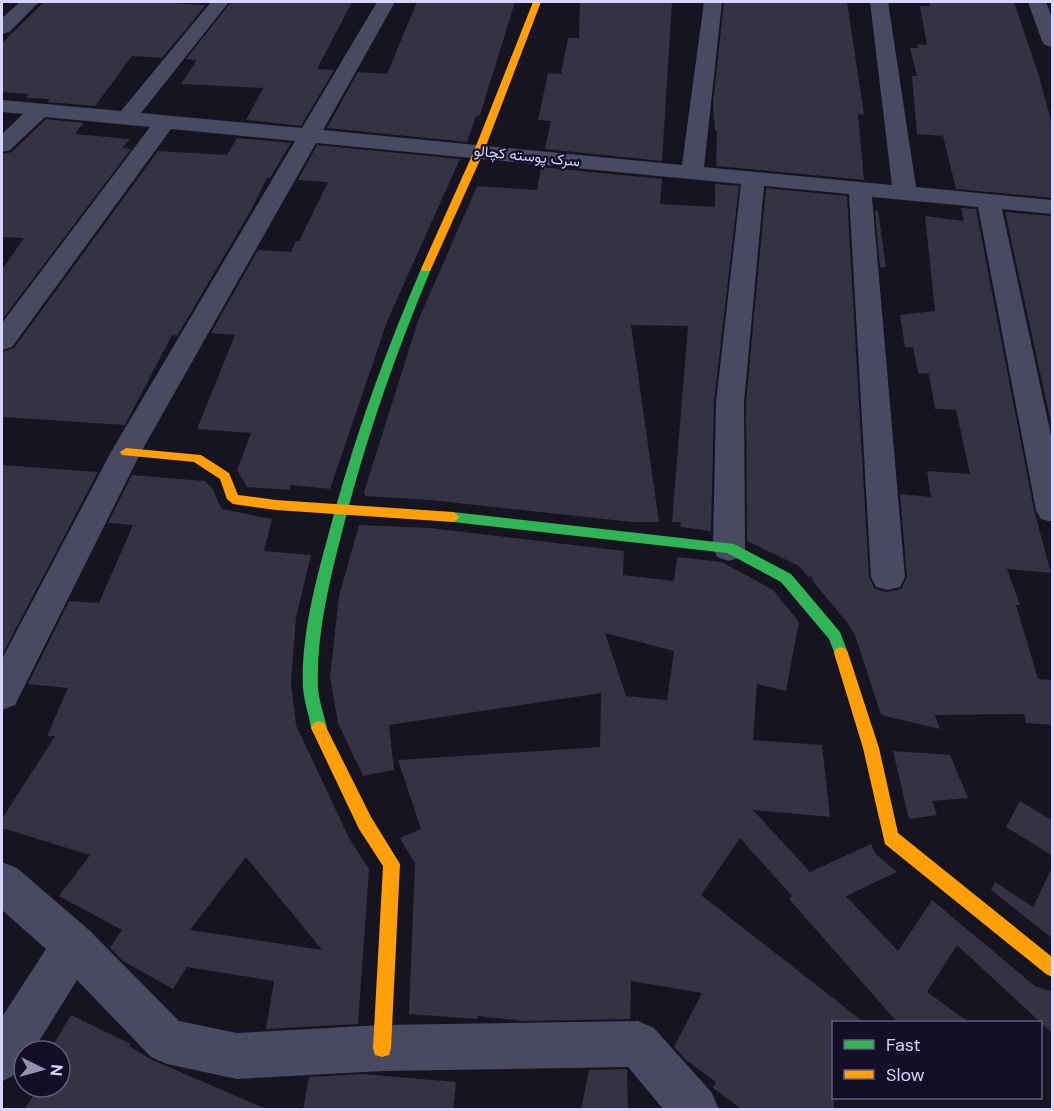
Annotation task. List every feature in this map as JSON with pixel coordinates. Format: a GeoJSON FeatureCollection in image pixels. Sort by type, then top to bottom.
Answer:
{"type":"FeatureCollection","features":[{"type":"Feature","properties":{"kind":"street"},"geometry":{"type":"LineString","coordinates":[[2,28],[30,2]]}},
{"type":"Feature","properties":{"kind":"street"},"geometry":{"type":"LineString","coordinates":[[127,117],[220,2]]}},
{"type":"Feature","properties":{"kind":"street"},"geometry":{"type":"LineString","coordinates":[[2,694],[126,452],[386,2]]}},
{"type":"Feature","properties":{"kind":"street"},"geometry":{"type":"LineString","coordinates":[[382,1047],[392,864],[365,823],[317,724],[310,682],[315,618],[341,508],[403,321],[479,151],[537,2]]}},
{"type":"Feature","properties":{"kind":"street"},"geometry":{"type":"LineString","coordinates":[[692,173],[713,2]]}},
{"type":"Feature","properties":{"kind":"street"},"geometry":{"type":"LineString","coordinates":[[879,2],[905,192]]}},
{"type":"Feature","properties":{"kind":"street"},"geometry":{"type":"LineString","coordinates":[[1037,2],[1053,41]]}},
{"type":"Feature","properties":{"kind":"street","name":"سرک پوسته کچالو"},"geometry":{"type":"LineString","coordinates":[[2,106],[1053,207]]}},
{"type":"Feature","properties":{"kind":"street"},"geometry":{"type":"LineString","coordinates":[[2,146],[40,110]]}},
{"type":"Feature","properties":{"kind":"street"},"geometry":{"type":"LineString","coordinates":[[2,341],[166,120]]}},
{"type":"Feature","properties":{"kind":"street"},"geometry":{"type":"LineString","coordinates":[[729,548],[730,402],[753,179]]}},
{"type":"Feature","properties":{"kind":"street"},"geometry":{"type":"LineString","coordinates":[[860,188],[888,577]]}},
{"type":"Feature","properties":{"kind":"street"},"geometry":{"type":"LineString","coordinates":[[988,200],[1053,510]]}},
{"type":"Feature","properties":{"kind":"street"},"geometry":{"type":"LineString","coordinates":[[126,452],[197,458],[225,476],[233,499],[276,505],[430,514],[729,548],[786,578],[835,636],[871,748],[891,838],[1053,968]]}},
{"type":"Feature","properties":{"kind":"street"},"geometry":{"type":"LineString","coordinates":[[2,883],[74,945],[167,1041],[237,1056],[382,1047],[638,1044],[681,1102]]}},
{"type":"Feature","properties":{"kind":"street"},"geometry":{"type":"LineString","coordinates":[[2,1058],[74,945]]}},
{"type":"Feature","properties":{"kind":"building"},"geometry":{"type":"Polygon","coordinates":[[[44,2],[150,2],[206,5],[162,58],[132,56],[95,106],[47,102],[50,99],[26,98],[29,94],[2,92],[2,43],[44,2]]]}},
{"type":"Feature","properties":{"kind":"building"},"geometry":{"type":"Polygon","coordinates":[[[231,2],[352,2],[317,69],[334,70],[301,126],[246,120],[263,88],[181,84],[197,60],[186,59],[231,2]]]}},
{"type":"Feature","properties":{"kind":"building"},"geometry":{"type":"Polygon","coordinates":[[[417,2],[515,2],[480,115],[476,116],[467,142],[327,128],[358,72],[387,74],[417,2]]]}},
{"type":"Feature","properties":{"kind":"building"},"geometry":{"type":"Polygon","coordinates":[[[580,2],[672,2],[662,161],[545,149],[551,121],[538,120],[548,73],[561,74],[568,38],[579,38],[580,2]]]}},
{"type":"Feature","properties":{"kind":"building"},"geometry":{"type":"Polygon","coordinates":[[[724,2],[847,2],[864,115],[858,114],[864,180],[716,166],[717,131],[715,131],[713,103],[724,2]]]}},
{"type":"Feature","properties":{"kind":"building"},"geometry":{"type":"Polygon","coordinates":[[[929,2],[1014,2],[1039,76],[1053,128],[1053,198],[956,189],[943,136],[917,134],[912,76],[917,76],[910,48],[918,48],[917,44],[927,45],[920,6],[930,6],[929,2]]]}},
{"type":"Feature","properties":{"kind":"building"},"geometry":{"type":"Polygon","coordinates":[[[46,119],[83,123],[75,134],[130,139],[122,148],[131,149],[2,320],[2,270],[24,238],[2,237],[2,154],[12,152],[46,119]]]}},
{"type":"Feature","properties":{"kind":"building"},"geometry":{"type":"Polygon","coordinates":[[[237,138],[291,143],[270,178],[267,178],[250,212],[177,336],[172,335],[125,425],[2,417],[2,352],[14,348],[158,151],[227,155],[237,138]]]}},
{"type":"Feature","properties":{"kind":"building"},"geometry":{"type":"Polygon","coordinates":[[[317,145],[460,159],[388,319],[330,489],[291,485],[289,490],[247,487],[237,470],[251,433],[197,429],[235,335],[211,333],[258,250],[291,252],[296,241],[299,241],[328,182],[298,180],[317,145]]]}},
{"type":"Feature","properties":{"kind":"building"},"geometry":{"type":"Polygon","coordinates":[[[541,167],[662,179],[660,204],[715,207],[715,184],[739,186],[714,402],[711,531],[680,527],[681,522],[672,522],[688,326],[631,325],[659,522],[632,522],[430,500],[365,496],[364,492],[418,321],[477,186],[537,190],[541,167]]]}},
{"type":"Feature","properties":{"kind":"building"},"geometry":{"type":"Polygon","coordinates":[[[766,188],[847,196],[869,577],[875,589],[887,592],[901,589],[907,577],[900,494],[931,497],[927,471],[970,474],[956,410],[935,409],[929,374],[918,373],[913,347],[905,347],[900,315],[935,311],[925,216],[964,221],[961,208],[976,209],[1034,510],[1051,573],[1007,569],[1020,605],[1016,605],[1038,679],[1053,680],[1053,725],[1026,723],[1024,714],[935,715],[940,729],[881,715],[855,635],[849,625],[810,575],[809,578],[799,566],[747,541],[746,402],[766,188]]]}},
{"type":"Feature","properties":{"kind":"building"},"geometry":{"type":"Polygon","coordinates":[[[875,211],[878,211],[886,267],[880,268],[875,211]]]}},
{"type":"Feature","properties":{"kind":"building"},"geometry":{"type":"Polygon","coordinates":[[[1005,212],[1053,216],[1053,432],[1005,212]]]}},
{"type":"Feature","properties":{"kind":"building"},"geometry":{"type":"Polygon","coordinates":[[[2,465],[98,472],[2,655],[2,465]]]}},
{"type":"Feature","properties":{"kind":"building"},"geometry":{"type":"Polygon","coordinates":[[[132,475],[205,481],[212,488],[222,509],[272,519],[264,551],[311,555],[296,618],[291,682],[296,725],[349,838],[369,869],[358,1024],[266,1029],[274,981],[187,967],[173,989],[123,961],[110,948],[122,930],[59,896],[90,855],[2,828],[2,819],[55,736],[47,736],[68,688],[28,684],[69,601],[99,603],[133,525],[108,523],[132,475]],[[246,857],[190,930],[322,950],[246,857]]]}},
{"type":"Feature","properties":{"kind":"building"},"geometry":{"type":"Polygon","coordinates":[[[359,525],[430,528],[624,551],[623,575],[674,581],[677,557],[722,562],[773,590],[799,622],[786,691],[757,684],[753,740],[822,745],[830,817],[753,810],[810,872],[871,844],[876,854],[897,872],[846,896],[898,951],[932,900],[1035,986],[1053,992],[1053,1034],[1042,1024],[1042,1021],[1039,1021],[957,945],[927,992],[967,1021],[896,1021],[789,899],[792,896],[740,838],[701,895],[862,1021],[832,1021],[834,1110],[743,1110],[713,1088],[716,1082],[686,1060],[674,1047],[702,993],[631,981],[630,1019],[523,1021],[478,1016],[477,1019],[409,1014],[415,864],[400,838],[421,829],[398,760],[600,747],[601,693],[389,725],[394,770],[363,776],[338,723],[330,677],[339,596],[359,525]],[[605,633],[626,696],[667,700],[674,651],[605,633]]]}},
{"type":"Feature","properties":{"kind":"building"},"geometry":{"type":"Polygon","coordinates":[[[893,751],[950,755],[968,798],[932,801],[937,815],[909,819],[893,751]]]}},
{"type":"Feature","properties":{"kind":"building"},"geometry":{"type":"Polygon","coordinates":[[[1020,801],[1053,821],[1053,856],[1006,827],[1020,801]]]}},
{"type":"Feature","properties":{"kind":"building"},"geometry":{"type":"Polygon","coordinates":[[[1053,866],[1053,939],[991,890],[995,882],[1033,907],[1053,866]]]}},
{"type":"Feature","properties":{"kind":"building"},"geometry":{"type":"Polygon","coordinates":[[[71,1015],[131,1044],[129,1046],[150,1059],[269,1110],[24,1110],[31,1099],[72,1099],[72,1039],[57,1039],[71,1015]]]}},
{"type":"Feature","properties":{"kind":"building"},"geometry":{"type":"Polygon","coordinates":[[[627,1069],[628,1110],[581,1110],[589,1070],[627,1069]]]}},
{"type":"Feature","properties":{"kind":"building"},"geometry":{"type":"Polygon","coordinates":[[[362,1074],[456,1082],[453,1110],[303,1110],[309,1077],[362,1074]]]}},
{"type":"Feature","properties":{"kind":"traffic: fast"},"geometry":{"type":"LineString","coordinates":[[319,728],[311,689],[314,634],[326,570],[365,430],[426,269]]}},
{"type":"Feature","properties":{"kind":"traffic: fast"},"geometry":{"type":"LineString","coordinates":[[453,517],[729,548],[786,578],[835,636],[841,653]]}},
{"type":"Feature","properties":{"kind":"traffic: slow"},"geometry":{"type":"LineString","coordinates":[[426,269],[479,151],[537,2]]}},
{"type":"Feature","properties":{"kind":"traffic: slow"},"geometry":{"type":"LineString","coordinates":[[126,452],[197,458],[225,476],[233,499],[276,505],[453,517]]}},
{"type":"Feature","properties":{"kind":"traffic: slow"},"geometry":{"type":"LineString","coordinates":[[841,653],[871,748],[891,838],[1052,968]]}},
{"type":"Feature","properties":{"kind":"traffic: slow"},"geometry":{"type":"LineString","coordinates":[[319,728],[365,823],[392,864],[382,1048]]}}]}
